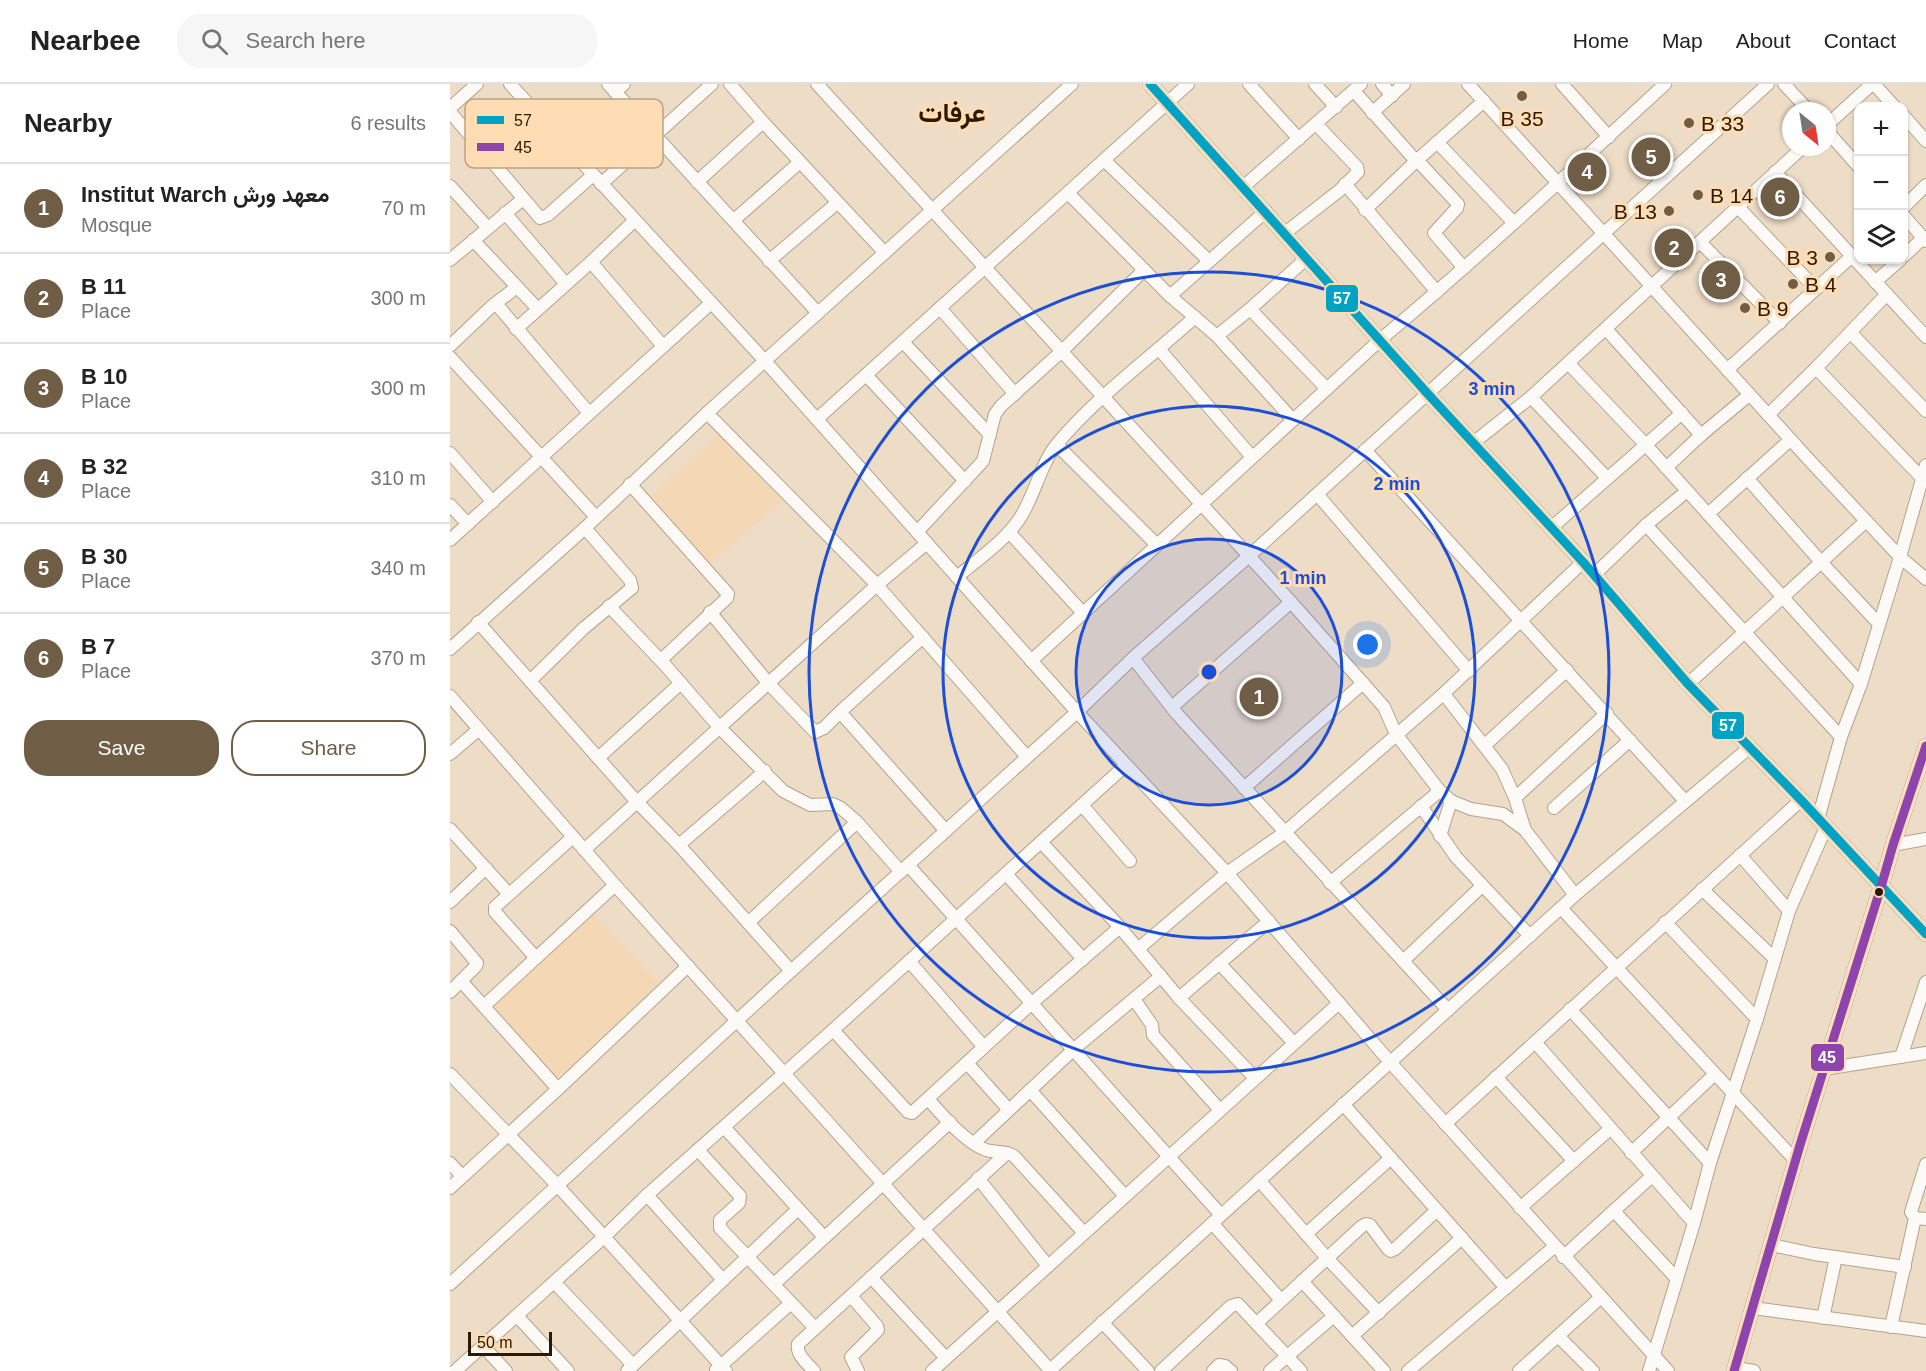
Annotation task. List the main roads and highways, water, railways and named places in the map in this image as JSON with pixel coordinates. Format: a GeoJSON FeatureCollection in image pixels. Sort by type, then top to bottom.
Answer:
{"type":"FeatureCollection","features":[{"type":"Feature","properties":{"kind":"place","name":"B 35"},"geometry":{"type":"Point","coordinates":[1522,96]}},
{"type":"Feature","properties":{"kind":"place","name":"B 33"},"geometry":{"type":"Point","coordinates":[1689,123]}},
{"type":"Feature","properties":{"kind":"place","name":"B 30"},"geometry":{"type":"Point","coordinates":[1651,157]}},
{"type":"Feature","properties":{"kind":"place","name":"B 32"},"geometry":{"type":"Point","coordinates":[1587,172]}},
{"type":"Feature","properties":{"kind":"place","name":"B 14"},"geometry":{"type":"Point","coordinates":[1698,195]}},
{"type":"Feature","properties":{"kind":"place","name":"B 7"},"geometry":{"type":"Point","coordinates":[1780,197]}},
{"type":"Feature","properties":{"kind":"place","name":"B 13"},"geometry":{"type":"Point","coordinates":[1669,211]}},
{"type":"Feature","properties":{"kind":"place","name":"B 11"},"geometry":{"type":"Point","coordinates":[1674,248]}},
{"type":"Feature","properties":{"kind":"place","name":"B 3"},"geometry":{"type":"Point","coordinates":[1830,257]}},
{"type":"Feature","properties":{"kind":"place","name":"B 10"},"geometry":{"type":"Point","coordinates":[1721,280]}},
{"type":"Feature","properties":{"kind":"place","name":"B 4"},"geometry":{"type":"Point","coordinates":[1793,284]}},
{"type":"Feature","properties":{"kind":"place","name":"B 9"},"geometry":{"type":"Point","coordinates":[1745,308]}},
{"type":"Feature","properties":{"kind":"place","name":"Institut Warch معهد ورش"},"geometry":{"type":"Point","coordinates":[1259,697]}},
{"type":"Feature","properties":{"kind":"district","name":"عرفات"},"geometry":{"type":"Point","coordinates":[952,113]}}]}
